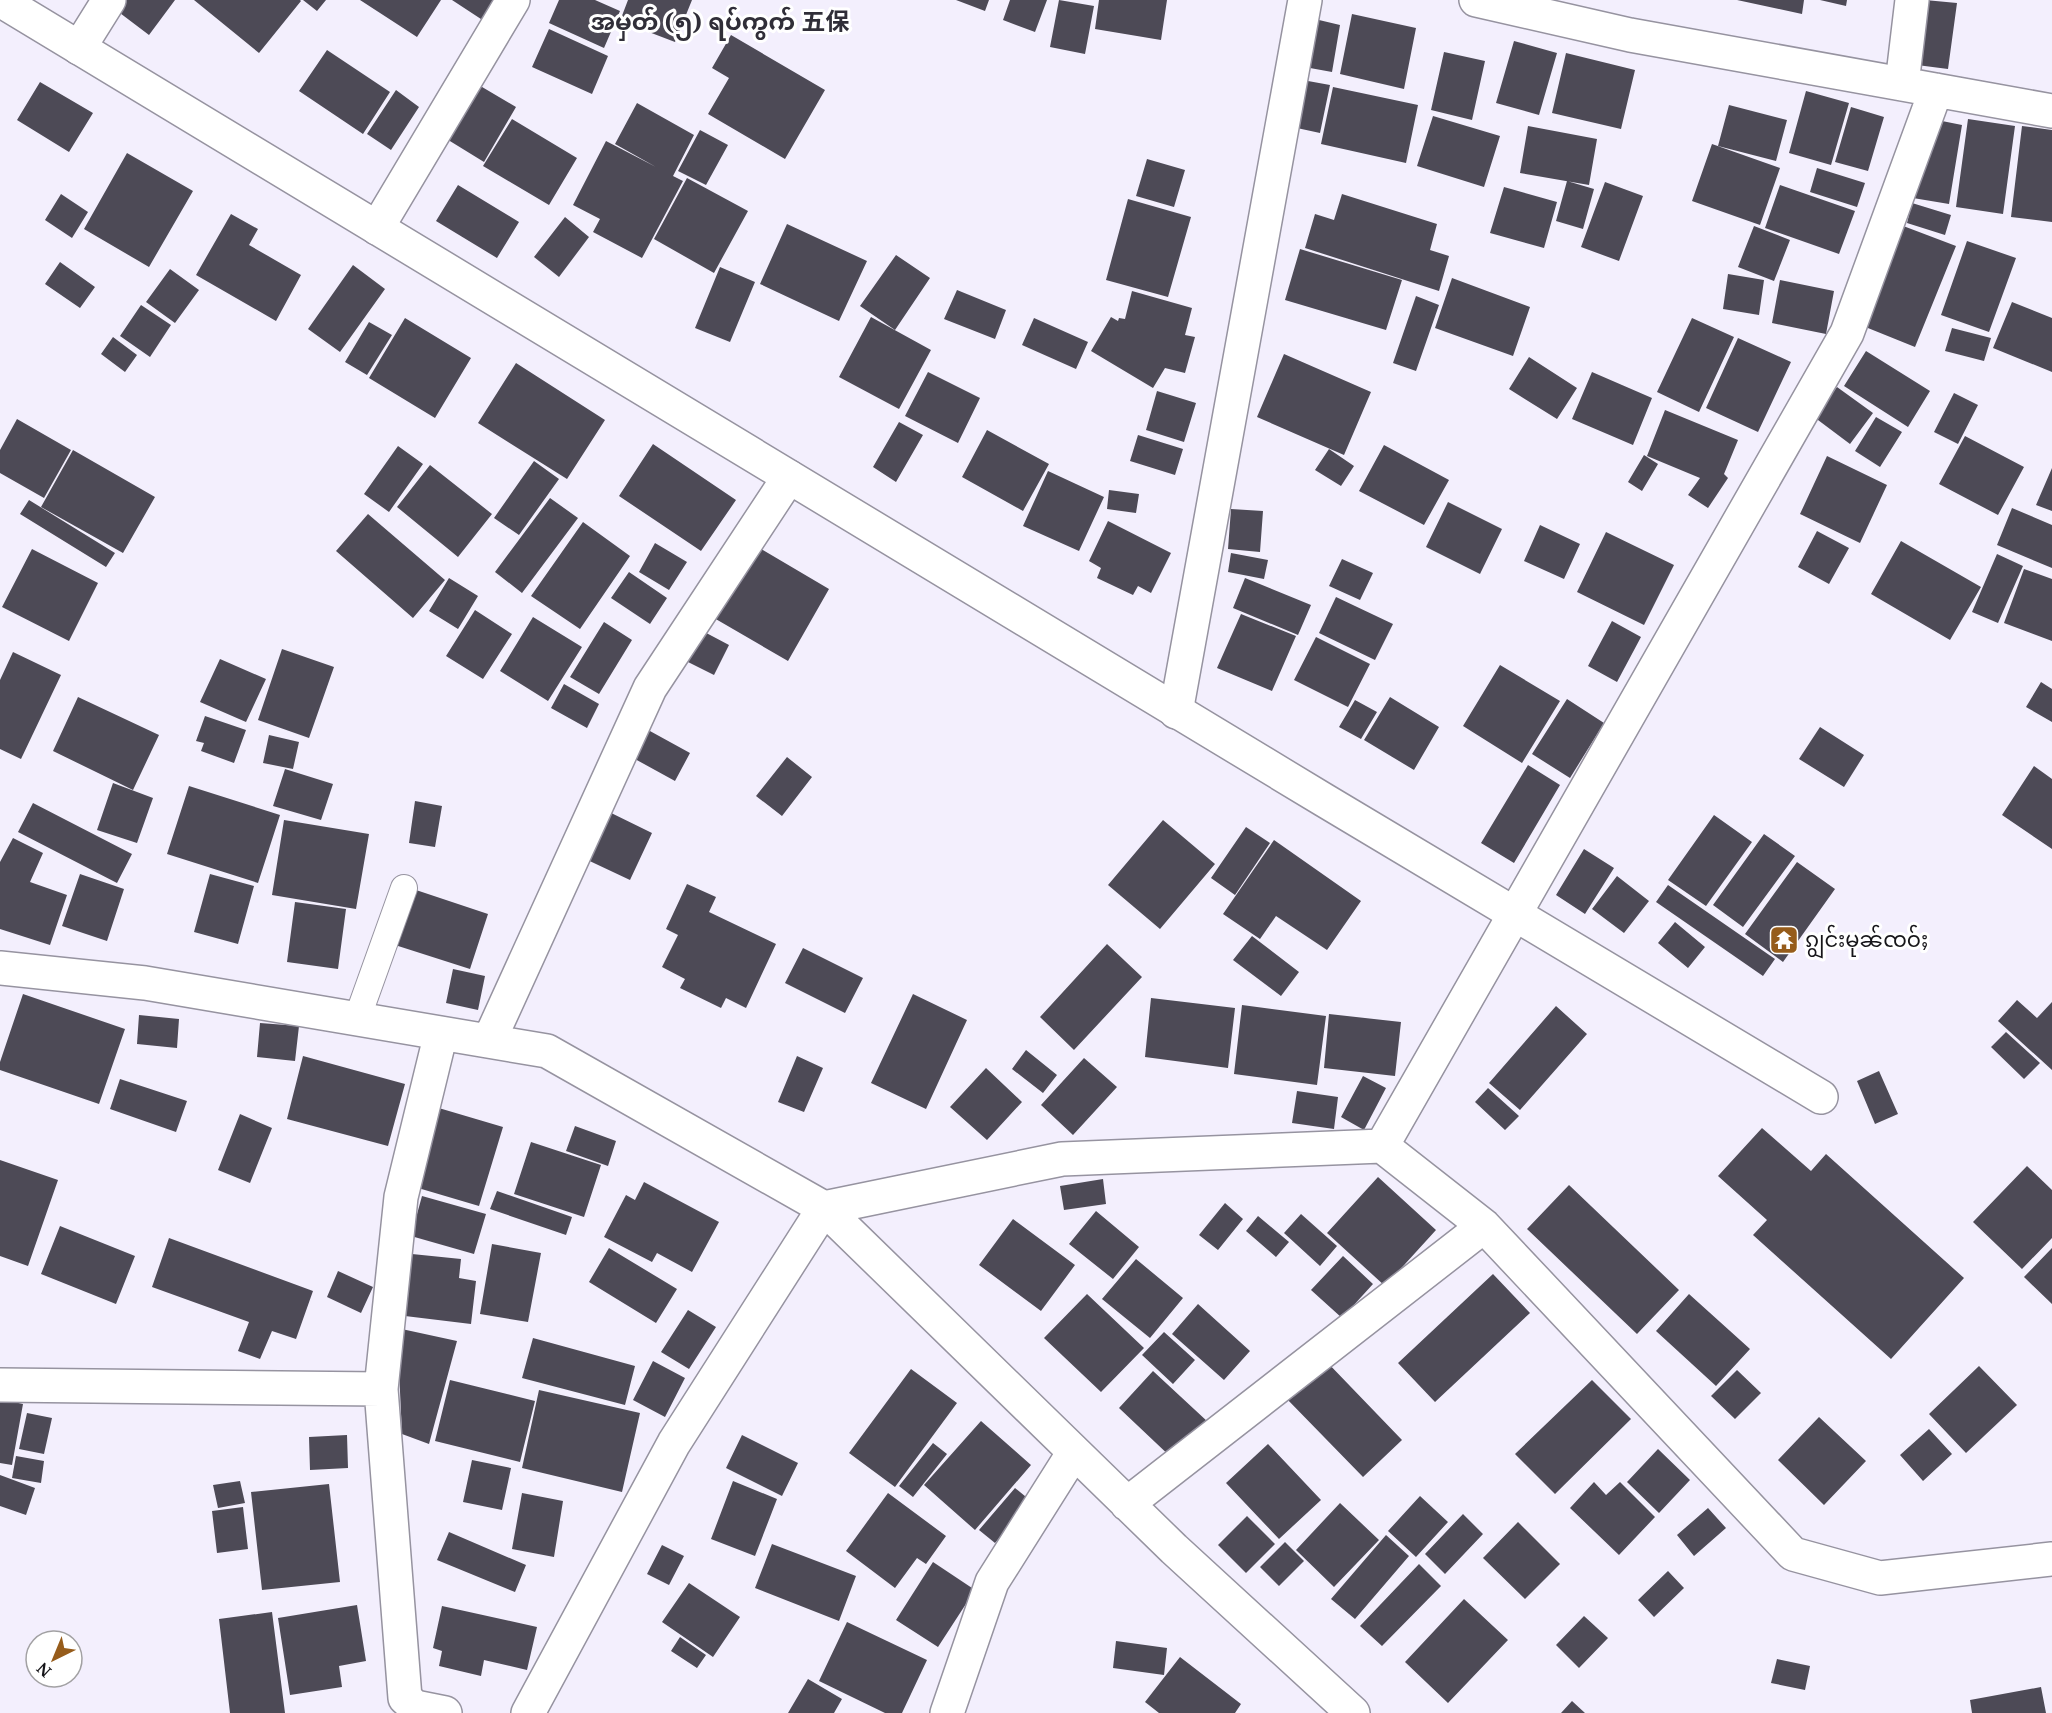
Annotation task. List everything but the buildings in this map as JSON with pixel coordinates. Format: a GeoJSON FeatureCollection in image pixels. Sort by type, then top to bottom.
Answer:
{"type":"FeatureCollection","features":[{"type":"Feature","properties":{"kind":"street"},"geometry":{"type":"LineString","coordinates":[[0,0],[1176,712],[1821,1097]]}},
{"type":"Feature","properties":{"kind":"street"},"geometry":{"type":"LineString","coordinates":[[79,48],[109,0]]}},
{"type":"Feature","properties":{"kind":"street"},"geometry":{"type":"LineString","coordinates":[[377,228],[513,0]]}},
{"type":"Feature","properties":{"kind":"street"},"geometry":{"type":"LineString","coordinates":[[1176,712],[1305,0]]}},
{"type":"Feature","properties":{"kind":"street"},"geometry":{"type":"LineString","coordinates":[[1476,0],[1630,35],[2052,111]]}},
{"type":"Feature","properties":{"kind":"street"},"geometry":{"type":"LineString","coordinates":[[1902,84],[1912,0]]}},
{"type":"Feature","properties":{"kind":"street"},"geometry":{"type":"LineString","coordinates":[[1382,1146],[1847,333],[1936,90]]}},
{"type":"Feature","properties":{"kind":"street"},"geometry":{"type":"LineString","coordinates":[[489,1041],[650,688],[789,477]]}},
{"type":"Feature","properties":{"kind":"street"},"geometry":{"type":"LineString","coordinates":[[0,968],[145,983],[547,1051],[824,1208],[1127,1504],[1353,1713]]}},
{"type":"Feature","properties":{"kind":"street"},"geometry":{"type":"LineString","coordinates":[[441,1033],[401,1197],[381,1389],[405,1698],[415,1707],[445,1713]]}},
{"type":"Feature","properties":{"kind":"street"},"geometry":{"type":"LineString","coordinates":[[528,1713],[674,1443],[824,1208],[1062,1159],[1382,1146],[1484,1226],[1794,1554],[1880,1578],[2052,1559]]}},
{"type":"Feature","properties":{"kind":"street"},"geometry":{"type":"LineString","coordinates":[[1127,1504],[1484,1226]]}},
{"type":"Feature","properties":{"kind":"street"},"geometry":{"type":"LineString","coordinates":[[0,1385],[381,1389]]}},
{"type":"Feature","properties":{"kind":"street"},"geometry":{"type":"LineString","coordinates":[[947,1713],[992,1582],[1074,1452]]}},
{"type":"Feature","properties":{"kind":"lane"},"geometry":{"type":"LineString","coordinates":[[357,1019],[404,888]]}},
{"type":"Feature","properties":{"kind":"place","name":"ၵျွင်းမုၼ်ၸဝ်ႈ"},"geometry":{"type":"Point","coordinates":[1784,940]}},
{"type":"Feature","properties":{"kind":"district","name":"အမှတ် (၅) ရပ်ကွက် 五保"},"geometry":{"type":"Point","coordinates":[720,22]}}]}
